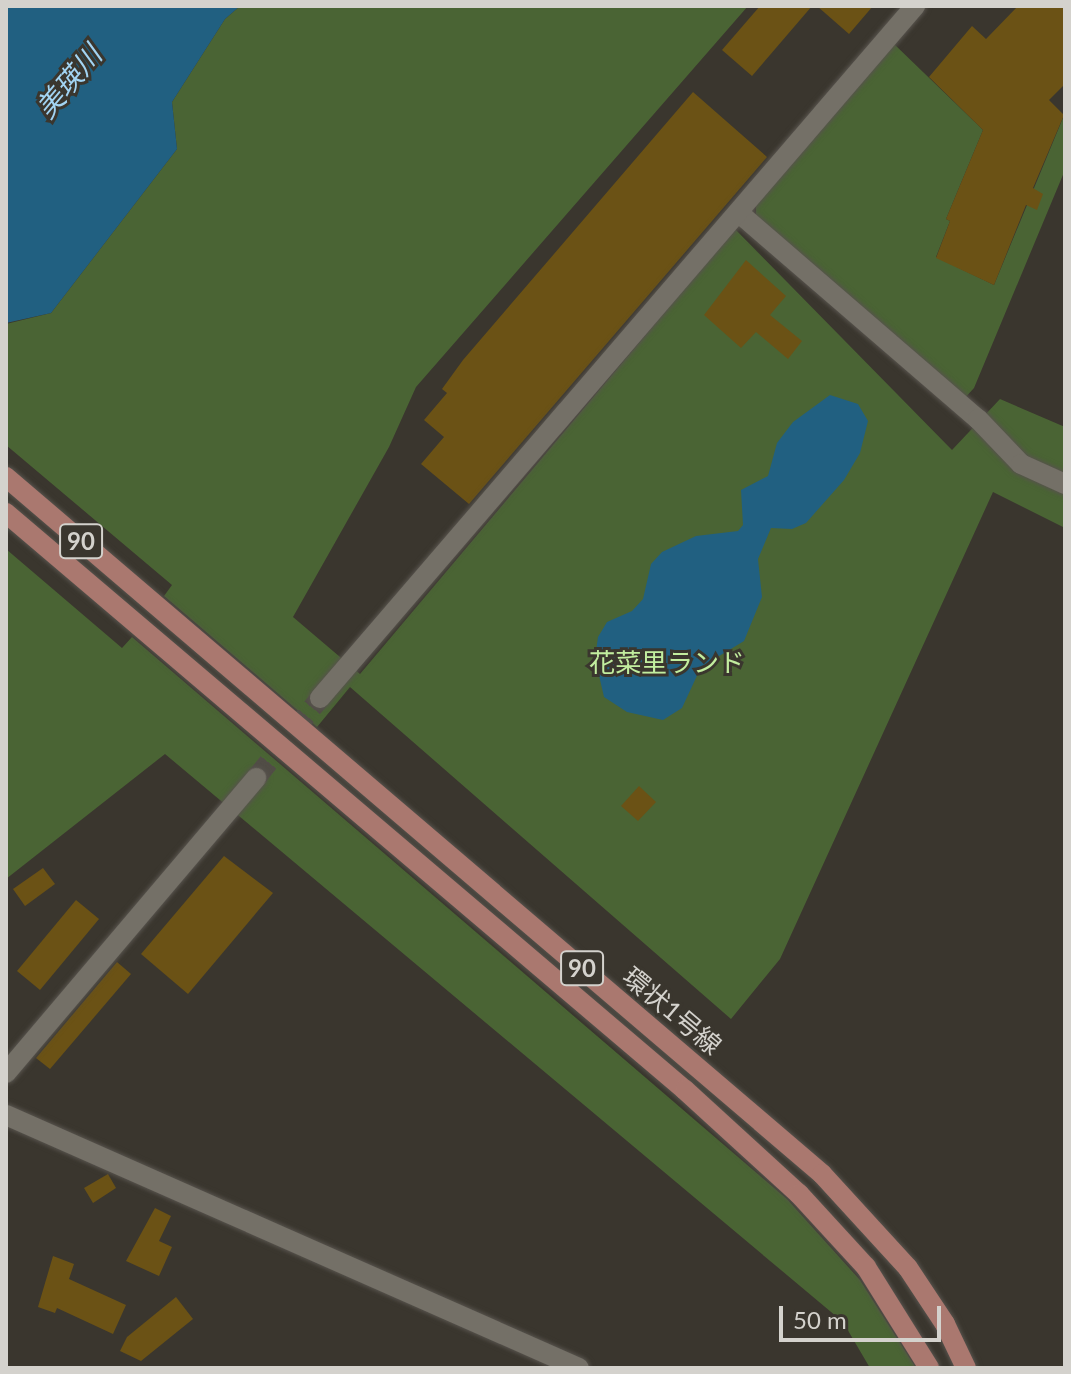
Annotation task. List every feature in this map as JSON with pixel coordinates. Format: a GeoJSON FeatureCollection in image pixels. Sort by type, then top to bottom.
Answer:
{"type":"FeatureCollection","features":[{"type":"Feature","properties":{"kind":"main road","name":"環状1号線"},"geometry":{"type":"LineString","coordinates":[[6,477],[822,1174],[908,1268],[945,1324],[966,1368]]}},
{"type":"Feature","properties":{"kind":"main road","name":"環状1号線"},"geometry":{"type":"LineString","coordinates":[[6,513],[685,1090],[799,1194],[866,1267],[929,1368]]}},
{"type":"Feature","properties":{"kind":"street"},"geometry":{"type":"LineString","coordinates":[[320,698],[915,6]]}},
{"type":"Feature","properties":{"kind":"street"},"geometry":{"type":"LineString","coordinates":[[739,213],[978,419],[1021,464],[1065,484]]}},
{"type":"Feature","properties":{"kind":"street"},"geometry":{"type":"LineString","coordinates":[[6,1073],[256,778]]}},
{"type":"Feature","properties":{"kind":"street"},"geometry":{"type":"LineString","coordinates":[[6,1115],[579,1368]]}},
{"type":"Feature","properties":{"kind":"green space","name":"花菜里ランド"},"geometry":{"type":"Polygon","coordinates":[[[240,6],[748,6],[416,387],[389,447],[293,617],[360,674],[735,229],[952,450],[1000,399],[1065,427],[1065,528],[993,492],[780,959],[731,1019],[350,687],[317,727],[164,596],[172,585],[6,445],[6,324],[51,313],[177,149],[172,102],[225,19],[240,6]]]}},
{"type":"Feature","properties":{"kind":"green space"},"geometry":{"type":"Polygon","coordinates":[[[893,43],[983,130],[946,219],[950,221],[936,257],[994,285],[1065,113],[1065,170],[974,388],[963,400],[756,218],[756,202],[893,43]]]}},
{"type":"Feature","properties":{"kind":"green space"},"geometry":{"type":"Polygon","coordinates":[[[6,549],[122,648],[132,637],[787,1199],[860,1280],[916,1368],[870,1368],[843,1322],[165,754],[6,879],[6,549]]]}},
{"type":"Feature","properties":{"kind":"water","name":"美瑛川"},"geometry":{"type":"Polygon","coordinates":[[[6,6],[240,6],[225,19],[172,102],[177,149],[51,313],[6,323],[6,6]]]}},
{"type":"Feature","properties":{"kind":"water"},"geometry":{"type":"Polygon","coordinates":[[[830,395],[858,404],[868,421],[860,453],[844,480],[806,523],[792,529],[771,528],[758,559],[762,597],[744,641],[701,667],[682,708],[663,720],[627,712],[604,697],[595,658],[598,637],[607,622],[632,611],[643,599],[651,564],[662,552],[696,536],[738,531],[743,525],[741,490],[768,476],[777,443],[793,422],[830,395]]]}},
{"type":"Feature","properties":{"kind":"building"},"geometry":{"type":"Polygon","coordinates":[[[760,6],[812,6],[752,76],[722,50],[760,6]]]}},
{"type":"Feature","properties":{"kind":"building"},"geometry":{"type":"Polygon","coordinates":[[[817,6],[873,6],[849,34],[817,6]]]}},
{"type":"Feature","properties":{"kind":"building"},"geometry":{"type":"Polygon","coordinates":[[[1018,6],[1065,6],[1065,84],[1049,100],[1064,115],[1033,188],[1043,194],[1037,210],[1026,205],[994,285],[936,258],[950,221],[946,219],[983,130],[929,77],[972,26],[986,39],[1018,6]]]}},
{"type":"Feature","properties":{"kind":"building"},"geometry":{"type":"Polygon","coordinates":[[[693,92],[767,157],[469,504],[421,464],[444,437],[424,420],[447,393],[442,389],[463,360],[693,92]]]}},
{"type":"Feature","properties":{"kind":"building"},"geometry":{"type":"Polygon","coordinates":[[[746,260],[786,296],[770,315],[802,341],[788,359],[756,332],[741,348],[704,315],[746,260]]]}},
{"type":"Feature","properties":{"kind":"building"},"geometry":{"type":"Polygon","coordinates":[[[639,786],[656,802],[638,821],[621,806],[639,786]]]}},
{"type":"Feature","properties":{"kind":"building"},"geometry":{"type":"Polygon","coordinates":[[[224,856],[273,893],[188,994],[141,954],[224,856]]]}},
{"type":"Feature","properties":{"kind":"building"},"geometry":{"type":"Polygon","coordinates":[[[43,868],[55,884],[25,906],[13,889],[43,868]]]}},
{"type":"Feature","properties":{"kind":"building"},"geometry":{"type":"Polygon","coordinates":[[[76,900],[99,919],[40,990],[17,971],[76,900]]]}},
{"type":"Feature","properties":{"kind":"building"},"geometry":{"type":"Polygon","coordinates":[[[117,962],[131,974],[50,1069],[36,1058],[117,962]]]}},
{"type":"Feature","properties":{"kind":"building"},"geometry":{"type":"Polygon","coordinates":[[[108,1174],[116,1188],[93,1203],[84,1188],[108,1174]]]}},
{"type":"Feature","properties":{"kind":"building"},"geometry":{"type":"Polygon","coordinates":[[[155,1208],[171,1216],[159,1241],[172,1247],[159,1276],[126,1261],[155,1208]]]}},
{"type":"Feature","properties":{"kind":"building"},"geometry":{"type":"Polygon","coordinates":[[[53,1256],[74,1264],[69,1279],[126,1305],[113,1334],[57,1308],[55,1313],[38,1307],[53,1256]]]}},
{"type":"Feature","properties":{"kind":"building"},"geometry":{"type":"Polygon","coordinates":[[[176,1297],[193,1319],[141,1361],[120,1351],[127,1337],[176,1297]]]}},
{"type":"Feature","properties":{"kind":"tunnel"},"geometry":{"type":"LineString","coordinates":[[256,778],[320,698]]}}]}
